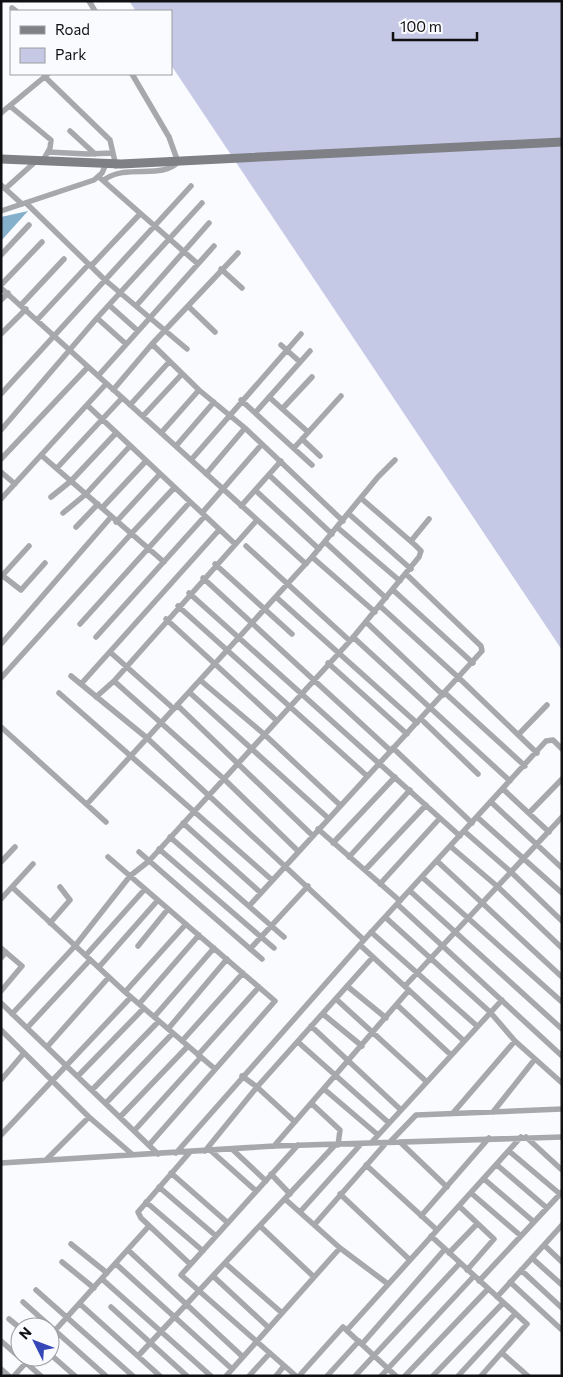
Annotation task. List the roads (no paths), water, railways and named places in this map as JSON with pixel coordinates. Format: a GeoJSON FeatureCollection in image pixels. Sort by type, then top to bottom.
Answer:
{"type":"FeatureCollection","features":[{"type":"Feature","properties":{"kind":"street"},"geometry":{"type":"LineString","coordinates":[[1,113],[47,75],[110,140],[113,153],[113,167],[102,178],[1,211]]}},
{"type":"Feature","properties":{"kind":"street"},"geometry":{"type":"LineString","coordinates":[[133,75],[169,137],[178,162]]}},
{"type":"Feature","properties":{"kind":"street"},"geometry":{"type":"LineString","coordinates":[[10,106],[52,140],[48,152],[38,162],[3,187],[24,203],[105,280],[187,349]]}},
{"type":"Feature","properties":{"kind":"street"},"geometry":{"type":"LineString","coordinates":[[70,130],[96,154]]}},
{"type":"Feature","properties":{"kind":"street"},"geometry":{"type":"LineString","coordinates":[[1,159],[113,167],[423,148],[562,142]]}},
{"type":"Feature","properties":{"kind":"street"},"geometry":{"type":"LineString","coordinates":[[48,152],[113,153]]}},
{"type":"Feature","properties":{"kind":"street"},"geometry":{"type":"LineString","coordinates":[[102,178],[113,167]]}},
{"type":"Feature","properties":{"kind":"street"},"geometry":{"type":"LineString","coordinates":[[102,178],[139,215],[198,264]]}},
{"type":"Feature","properties":{"kind":"street"},"geometry":{"type":"LineString","coordinates":[[1,396],[191,186]]}},
{"type":"Feature","properties":{"kind":"street"},"geometry":{"type":"LineString","coordinates":[[1,430],[120,292],[202,203]]}},
{"type":"Feature","properties":{"kind":"street"},"geometry":{"type":"LineString","coordinates":[[37,320],[139,215]]}},
{"type":"Feature","properties":{"kind":"street"},"geometry":{"type":"LineString","coordinates":[[136,306],[209,223]]}},
{"type":"Feature","properties":{"kind":"street"},"geometry":{"type":"LineString","coordinates":[[1,255],[29,225]]}},
{"type":"Feature","properties":{"kind":"street"},"geometry":{"type":"LineString","coordinates":[[42,242],[1,286],[53,337],[224,488],[241,506],[306,564]]}},
{"type":"Feature","properties":{"kind":"street"},"geometry":{"type":"LineString","coordinates":[[98,376],[214,246]]}},
{"type":"Feature","properties":{"kind":"street"},"geometry":{"type":"LineString","coordinates":[[113,390],[152,344],[238,253]]}},
{"type":"Feature","properties":{"kind":"street"},"geometry":{"type":"LineString","coordinates":[[1,334],[64,259]]}},
{"type":"Feature","properties":{"kind":"street"},"geometry":{"type":"LineString","coordinates":[[221,269],[242,288]]}},
{"type":"Feature","properties":{"kind":"street"},"geometry":{"type":"LineString","coordinates":[[1,300],[8,293]]}},
{"type":"Feature","properties":{"kind":"street"},"geometry":{"type":"LineString","coordinates":[[109,305],[138,331]]}},
{"type":"Feature","properties":{"kind":"street"},"geometry":{"type":"LineString","coordinates":[[188,306],[215,332]]}},
{"type":"Feature","properties":{"kind":"street"},"geometry":{"type":"LineString","coordinates":[[97,318],[126,344]]}},
{"type":"Feature","properties":{"kind":"street"},"geometry":{"type":"LineString","coordinates":[[191,460],[241,400],[301,334]]}},
{"type":"Feature","properties":{"kind":"street"},"geometry":{"type":"LineString","coordinates":[[152,344],[199,390],[245,428],[343,520]]}},
{"type":"Feature","properties":{"kind":"street"},"geometry":{"type":"LineString","coordinates":[[280,345],[300,362]]}},
{"type":"Feature","properties":{"kind":"street"},"geometry":{"type":"LineString","coordinates":[[256,412],[310,351]]}},
{"type":"Feature","properties":{"kind":"street"},"geometry":{"type":"LineString","coordinates":[[130,405],[169,362]]}},
{"type":"Feature","properties":{"kind":"street"},"geometry":{"type":"LineString","coordinates":[[1,459],[88,367]]}},
{"type":"Feature","properties":{"kind":"street"},"geometry":{"type":"LineString","coordinates":[[143,416],[182,374]]}},
{"type":"Feature","properties":{"kind":"street"},"geometry":{"type":"LineString","coordinates":[[283,408],[312,377]]}},
{"type":"Feature","properties":{"kind":"street"},"geometry":{"type":"LineString","coordinates":[[1,499],[106,384]]}},
{"type":"Feature","properties":{"kind":"street"},"geometry":{"type":"LineString","coordinates":[[161,433],[199,390]]}},
{"type":"Feature","properties":{"kind":"street"},"geometry":{"type":"LineString","coordinates":[[294,448],[341,396]]}},
{"type":"Feature","properties":{"kind":"street"},"geometry":{"type":"LineString","coordinates":[[269,397],[308,432]]}},
{"type":"Feature","properties":{"kind":"street"},"geometry":{"type":"LineString","coordinates":[[57,468],[122,398]]}},
{"type":"Feature","properties":{"kind":"street"},"geometry":{"type":"LineString","coordinates":[[241,400],[312,465]]}},
{"type":"Feature","properties":{"kind":"street"},"geometry":{"type":"LineString","coordinates":[[176,446],[214,402]]}},
{"type":"Feature","properties":{"kind":"street"},"geometry":{"type":"LineString","coordinates":[[86,406],[234,543]]}},
{"type":"Feature","properties":{"kind":"street"},"geometry":{"type":"LineString","coordinates":[[206,474],[245,428]]}},
{"type":"Feature","properties":{"kind":"street"},"geometry":{"type":"LineString","coordinates":[[51,497],[71,481],[116,433]]}},
{"type":"Feature","properties":{"kind":"street"},"geometry":{"type":"LineString","coordinates":[[302,439],[320,456]]}},
{"type":"Feature","properties":{"kind":"street"},"geometry":{"type":"LineString","coordinates":[[96,637],[164,562],[262,444]]}},
{"type":"Feature","properties":{"kind":"street"},"geometry":{"type":"LineString","coordinates":[[63,513],[86,494],[130,446]]}},
{"type":"Feature","properties":{"kind":"street"},"geometry":{"type":"LineString","coordinates":[[41,455],[164,562]]}},
{"type":"Feature","properties":{"kind":"street"},"geometry":{"type":"LineString","coordinates":[[87,804],[306,564],[395,460]]}},
{"type":"Feature","properties":{"kind":"street"},"geometry":{"type":"LineString","coordinates":[[76,527],[146,461]]}},
{"type":"Feature","properties":{"kind":"street"},"geometry":{"type":"LineString","coordinates":[[241,506],[281,461]]}},
{"type":"Feature","properties":{"kind":"street"},"geometry":{"type":"LineString","coordinates":[[1,472],[15,484]]}},
{"type":"Feature","properties":{"kind":"street"},"geometry":{"type":"LineString","coordinates":[[116,522],[160,474]]}},
{"type":"Feature","properties":{"kind":"street"},"geometry":{"type":"LineString","coordinates":[[269,475],[332,534]]}},
{"type":"Feature","properties":{"kind":"street"},"geometry":{"type":"LineString","coordinates":[[1,678],[130,534],[174,488]]}},
{"type":"Feature","properties":{"kind":"street"},"geometry":{"type":"LineString","coordinates":[[255,490],[319,549]]}},
{"type":"Feature","properties":{"kind":"street"},"geometry":{"type":"LineString","coordinates":[[12,1014],[75,946],[130,876],[149,861],[301,692],[352,639],[411,569],[421,554],[411,541],[362,499]]}},
{"type":"Feature","properties":{"kind":"street"},"geometry":{"type":"LineString","coordinates":[[80,624],[190,502]]}},
{"type":"Feature","properties":{"kind":"street"},"geometry":{"type":"LineString","coordinates":[[349,514],[411,569]]}},
{"type":"Feature","properties":{"kind":"street"},"geometry":{"type":"LineString","coordinates":[[1,644],[111,517]]}},
{"type":"Feature","properties":{"kind":"street"},"geometry":{"type":"LineString","coordinates":[[411,541],[430,519]]}},
{"type":"Feature","properties":{"kind":"street"},"geometry":{"type":"LineString","coordinates":[[96,697],[114,681],[202,578],[257,520]]}},
{"type":"Feature","properties":{"kind":"street"},"geometry":{"type":"LineString","coordinates":[[338,528],[400,581]]}},
{"type":"Feature","properties":{"kind":"street"},"geometry":{"type":"LineString","coordinates":[[81,684],[220,530]]}},
{"type":"Feature","properties":{"kind":"street"},"geometry":{"type":"LineString","coordinates":[[325,542],[386,598]]}},
{"type":"Feature","properties":{"kind":"street"},"geometry":{"type":"LineString","coordinates":[[29,546],[2,576],[21,590],[45,563]]}},
{"type":"Feature","properties":{"kind":"street"},"geometry":{"type":"LineString","coordinates":[[246,546],[287,584],[431,708],[510,781]]}},
{"type":"Feature","properties":{"kind":"street"},"geometry":{"type":"LineString","coordinates":[[312,557],[375,612]]}},
{"type":"Feature","properties":{"kind":"street"},"geometry":{"type":"LineString","coordinates":[[215,564],[292,634]]}},
{"type":"Feature","properties":{"kind":"street"},"geometry":{"type":"LineString","coordinates":[[250,905],[298,850],[460,678],[482,651],[481,646],[406,574]]}},
{"type":"Feature","properties":{"kind":"street"},"geometry":{"type":"LineString","coordinates":[[202,578],[472,823]]}},
{"type":"Feature","properties":{"kind":"street"},"geometry":{"type":"LineString","coordinates":[[393,590],[473,663]]}},
{"type":"Feature","properties":{"kind":"street"},"geometry":{"type":"LineString","coordinates":[[189,593],[240,636],[440,818],[512,872],[562,921]]}},
{"type":"Feature","properties":{"kind":"street"},"geometry":{"type":"LineString","coordinates":[[276,597],[478,774]]}},
{"type":"Feature","properties":{"kind":"street"},"geometry":{"type":"LineString","coordinates":[[178,606],[367,776]]}},
{"type":"Feature","properties":{"kind":"street"},"geometry":{"type":"LineString","coordinates":[[380,606],[460,678],[537,753]]}},
{"type":"Feature","properties":{"kind":"street"},"geometry":{"type":"LineString","coordinates":[[166,619],[276,720]]}},
{"type":"Feature","properties":{"kind":"street"},"geometry":{"type":"LineString","coordinates":[[366,622],[525,766]]}},
{"type":"Feature","properties":{"kind":"street"},"geometry":{"type":"LineString","coordinates":[[110,652],[175,707],[312,835]]}},
{"type":"Feature","properties":{"kind":"street"},"geometry":{"type":"LineString","coordinates":[[328,663],[406,734]]}},
{"type":"Feature","properties":{"kind":"street"},"geometry":{"type":"LineString","coordinates":[[71,676],[147,738],[284,866],[308,886],[373,957],[464,1041]]}},
{"type":"Feature","properties":{"kind":"street"},"geometry":{"type":"LineString","coordinates":[[200,680],[264,734],[340,805]]}},
{"type":"Feature","properties":{"kind":"street"},"geometry":{"type":"LineString","coordinates":[[114,681],[224,779],[298,850]]}},
{"type":"Feature","properties":{"kind":"street"},"geometry":{"type":"LineString","coordinates":[[189,692],[328,818]]}},
{"type":"Feature","properties":{"kind":"street"},"geometry":{"type":"LineString","coordinates":[[59,694],[272,880]]}},
{"type":"Feature","properties":{"kind":"street"},"geometry":{"type":"LineString","coordinates":[[518,735],[547,705]]}},
{"type":"Feature","properties":{"kind":"street"},"geometry":{"type":"LineString","coordinates":[[1,728],[106,822]]}},
{"type":"Feature","properties":{"kind":"street"},"geometry":{"type":"LineString","coordinates":[[176,1153],[371,932],[550,739],[562,749]]}},
{"type":"Feature","properties":{"kind":"street"},"geometry":{"type":"LineString","coordinates":[[334,843],[394,777]]}},
{"type":"Feature","properties":{"kind":"street"},"geometry":{"type":"LineString","coordinates":[[529,813],[562,780]]}},
{"type":"Feature","properties":{"kind":"street"},"geometry":{"type":"LineString","coordinates":[[503,789],[549,832]]}},
{"type":"Feature","properties":{"kind":"street"},"geometry":{"type":"LineString","coordinates":[[349,857],[410,790]]}},
{"type":"Feature","properties":{"kind":"street"},"geometry":{"type":"LineString","coordinates":[[491,802],[562,868]]}},
{"type":"Feature","properties":{"kind":"street"},"geometry":{"type":"LineString","coordinates":[[365,870],[426,805]]}},
{"type":"Feature","properties":{"kind":"street"},"geometry":{"type":"LineString","coordinates":[[477,817],[562,893]]}},
{"type":"Feature","properties":{"kind":"street"},"geometry":{"type":"LineString","coordinates":[[380,884],[440,818]]}},
{"type":"Feature","properties":{"kind":"street"},"geometry":{"type":"LineString","coordinates":[[274,1146],[397,1005],[416,973],[429,958],[562,818]]}},
{"type":"Feature","properties":{"kind":"street"},"geometry":{"type":"LineString","coordinates":[[183,823],[261,893]]}},
{"type":"Feature","properties":{"kind":"street"},"geometry":{"type":"LineString","coordinates":[[318,829],[365,870],[442,945],[562,1056]]}},
{"type":"Feature","properties":{"kind":"street"},"geometry":{"type":"LineString","coordinates":[[170,837],[250,905],[284,937]]}},
{"type":"Feature","properties":{"kind":"street"},"geometry":{"type":"LineString","coordinates":[[450,846],[498,887],[562,948]]}},
{"type":"Feature","properties":{"kind":"street"},"geometry":{"type":"LineString","coordinates":[[1,862],[15,847]]}},
{"type":"Feature","properties":{"kind":"street"},"geometry":{"type":"LineString","coordinates":[[159,849],[274,948]]}},
{"type":"Feature","properties":{"kind":"street"},"geometry":{"type":"LineString","coordinates":[[139,852],[262,959]]}},
{"type":"Feature","properties":{"kind":"street"},"geometry":{"type":"LineString","coordinates":[[108,857],[275,1001],[149,1145]]}},
{"type":"Feature","properties":{"kind":"street"},"geometry":{"type":"LineString","coordinates":[[437,861],[562,977]]}},
{"type":"Feature","properties":{"kind":"street"},"geometry":{"type":"LineString","coordinates":[[1,898],[33,864]]}},
{"type":"Feature","properties":{"kind":"street"},"geometry":{"type":"LineString","coordinates":[[422,877],[562,1002]]}},
{"type":"Feature","properties":{"kind":"street"},"geometry":{"type":"LineString","coordinates":[[250,949],[308,886]]}},
{"type":"Feature","properties":{"kind":"street"},"geometry":{"type":"LineString","coordinates":[[12,887],[128,994],[215,1069]]}},
{"type":"Feature","properties":{"kind":"street"},"geometry":{"type":"LineString","coordinates":[[50,923],[70,900],[60,887]]}},
{"type":"Feature","properties":{"kind":"street"},"geometry":{"type":"LineString","coordinates":[[27,1028],[145,889]]}},
{"type":"Feature","properties":{"kind":"street"},"geometry":{"type":"LineString","coordinates":[[410,891],[562,1029]]}},
{"type":"Feature","properties":{"kind":"street"},"geometry":{"type":"LineString","coordinates":[[99,967],[158,900]]}},
{"type":"Feature","properties":{"kind":"street"},"geometry":{"type":"LineString","coordinates":[[138,946],[168,909]]}},
{"type":"Feature","properties":{"kind":"street"},"geometry":{"type":"LineString","coordinates":[[385,917],[490,1012],[515,1041],[562,1083]]}},
{"type":"Feature","properties":{"kind":"street"},"geometry":{"type":"LineString","coordinates":[[1,1135],[128,994],[186,924]]}},
{"type":"Feature","properties":{"kind":"street"},"geometry":{"type":"LineString","coordinates":[[371,932],[477,1026]]}},
{"type":"Feature","properties":{"kind":"street"},"geometry":{"type":"LineString","coordinates":[[78,1076],[142,1006],[199,935]]}},
{"type":"Feature","properties":{"kind":"street"},"geometry":{"type":"LineString","coordinates":[[92,1090],[156,1019],[214,948]]}},
{"type":"Feature","properties":{"kind":"street"},"geometry":{"type":"LineString","coordinates":[[1,958],[4,950],[22,966],[1,992]]}},
{"type":"Feature","properties":{"kind":"street"},"geometry":{"type":"LineString","coordinates":[[207,1151],[257,1087],[373,957]]}},
{"type":"Feature","properties":{"kind":"street"},"geometry":{"type":"LineString","coordinates":[[106,1104],[171,1031],[227,959]]}},
{"type":"Feature","properties":{"kind":"street"},"geometry":{"type":"LineString","coordinates":[[182,1041],[243,973]]}},
{"type":"Feature","properties":{"kind":"street"},"geometry":{"type":"LineString","coordinates":[[47,1047],[110,977]]}},
{"type":"Feature","properties":{"kind":"street"},"geometry":{"type":"LineString","coordinates":[[347,986],[386,1018]]}},
{"type":"Feature","properties":{"kind":"street"},"geometry":{"type":"LineString","coordinates":[[134,1130],[259,987]]}},
{"type":"Feature","properties":{"kind":"street"},"geometry":{"type":"LineString","coordinates":[[336,999],[427,1082]]}},
{"type":"Feature","properties":{"kind":"street"},"geometry":{"type":"LineString","coordinates":[[371,1143],[502,1000]]}},
{"type":"Feature","properties":{"kind":"street"},"geometry":{"type":"LineString","coordinates":[[397,1005],[451,1055]]}},
{"type":"Feature","properties":{"kind":"street"},"geometry":{"type":"LineString","coordinates":[[2,1006],[78,1076],[158,1154]]}},
{"type":"Feature","properties":{"kind":"street"},"geometry":{"type":"LineString","coordinates":[[323,1014],[362,1046]]}},
{"type":"Feature","properties":{"kind":"street"},"geometry":{"type":"LineString","coordinates":[[311,1026],[401,1110]]}},
{"type":"Feature","properties":{"kind":"street"},"geometry":{"type":"LineString","coordinates":[[1,1030],[89,1117],[133,1156]]}},
{"type":"Feature","properties":{"kind":"street"},"geometry":{"type":"LineString","coordinates":[[453,1113],[515,1041]]}},
{"type":"Feature","properties":{"kind":"street"},"geometry":{"type":"LineString","coordinates":[[298,1042],[390,1123]]}},
{"type":"Feature","properties":{"kind":"street"},"geometry":{"type":"LineString","coordinates":[[120,1117],[188,1046]]}},
{"type":"Feature","properties":{"kind":"street"},"geometry":{"type":"LineString","coordinates":[[1,1080],[24,1053]]}},
{"type":"Feature","properties":{"kind":"street"},"geometry":{"type":"LineString","coordinates":[[493,1112],[535,1059]]}},
{"type":"Feature","properties":{"kind":"street"},"geometry":{"type":"LineString","coordinates":[[242,1076],[257,1087],[295,1122]]}},
{"type":"Feature","properties":{"kind":"street"},"geometry":{"type":"LineString","coordinates":[[324,1089],[378,1135]]}},
{"type":"Feature","properties":{"kind":"street"},"geometry":{"type":"LineString","coordinates":[[139,1356],[337,1145],[340,1130],[312,1104]]}},
{"type":"Feature","properties":{"kind":"street"},"geometry":{"type":"LineString","coordinates":[[315,1224],[366,1165],[416,1115],[562,1109]]}},
{"type":"Feature","properties":{"kind":"street"},"geometry":{"type":"LineString","coordinates":[[46,1160],[89,1117]]}},
{"type":"Feature","properties":{"kind":"street"},"geometry":{"type":"LineString","coordinates":[[347,1330],[431,1236],[524,1137]]}},
{"type":"Feature","properties":{"kind":"street"},"geometry":{"type":"LineString","coordinates":[[524,1137],[562,1170]]}},
{"type":"Feature","properties":{"kind":"street"},"geometry":{"type":"LineString","coordinates":[[1,1163],[274,1146],[562,1137]]}},
{"type":"Feature","properties":{"kind":"street"},"geometry":{"type":"LineString","coordinates":[[421,1216],[489,1138]]}},
{"type":"Feature","properties":{"kind":"street"},"geometry":{"type":"LineString","coordinates":[[400,1142],[446,1187]]}},
{"type":"Feature","properties":{"kind":"street"},"geometry":{"type":"LineString","coordinates":[[300,1212],[361,1144]]}},
{"type":"Feature","properties":{"kind":"street"},"geometry":{"type":"LineString","coordinates":[[298,1146],[181,1275],[297,1376],[343,1326],[396,1376]]}},
{"type":"Feature","properties":{"kind":"street"},"geometry":{"type":"LineString","coordinates":[[232,1149],[266,1181]]}},
{"type":"Feature","properties":{"kind":"street"},"geometry":{"type":"LineString","coordinates":[[207,1151],[256,1192]]}},
{"type":"Feature","properties":{"kind":"street"},"geometry":{"type":"LineString","coordinates":[[190,1152],[146,1202],[138,1215],[190,1264]]}},
{"type":"Feature","properties":{"kind":"street"},"geometry":{"type":"LineString","coordinates":[[479,1281],[561,1193],[509,1152]]}},
{"type":"Feature","properties":{"kind":"street"},"geometry":{"type":"LineString","coordinates":[[366,1165],[437,1230]]}},
{"type":"Feature","properties":{"kind":"street"},"geometry":{"type":"LineString","coordinates":[[497,1165],[547,1208]]}},
{"type":"Feature","properties":{"kind":"street"},"geometry":{"type":"LineString","coordinates":[[171,1173],[228,1223]]}},
{"type":"Feature","properties":{"kind":"street"},"geometry":{"type":"LineString","coordinates":[[271,1174],[290,1194]]}},
{"type":"Feature","properties":{"kind":"street"},"geometry":{"type":"LineString","coordinates":[[484,1179],[534,1222]]}},
{"type":"Feature","properties":{"kind":"street"},"geometry":{"type":"LineString","coordinates":[[159,1187],[216,1236]]}},
{"type":"Feature","properties":{"kind":"street"},"geometry":{"type":"LineString","coordinates":[[471,1193],[521,1236]]}},
{"type":"Feature","properties":{"kind":"street"},"geometry":{"type":"LineString","coordinates":[[340,1194],[410,1260]]}},
{"type":"Feature","properties":{"kind":"street"},"geometry":{"type":"LineString","coordinates":[[285,1199],[340,1248],[388,1284]]}},
{"type":"Feature","properties":{"kind":"street"},"geometry":{"type":"LineString","coordinates":[[146,1202],[203,1250]]}},
{"type":"Feature","properties":{"kind":"street"},"geometry":{"type":"LineString","coordinates":[[459,1206],[494,1239],[467,1270]]}},
{"type":"Feature","properties":{"kind":"street"},"geometry":{"type":"LineString","coordinates":[[327,1376],[361,1343],[447,1251],[477,1224]]}},
{"type":"Feature","properties":{"kind":"street"},"geometry":{"type":"LineString","coordinates":[[497,1297],[562,1225]]}},
{"type":"Feature","properties":{"kind":"street"},"geometry":{"type":"LineString","coordinates":[[60,1325],[149,1226]]}},
{"type":"Feature","properties":{"kind":"street"},"geometry":{"type":"LineString","coordinates":[[260,1226],[314,1277]]}},
{"type":"Feature","properties":{"kind":"street"},"geometry":{"type":"LineString","coordinates":[[556,1231],[562,1236]]}},
{"type":"Feature","properties":{"kind":"street"},"geometry":{"type":"LineString","coordinates":[[431,1236],[527,1324],[482,1376]]}},
{"type":"Feature","properties":{"kind":"street"},"geometry":{"type":"LineString","coordinates":[[71,1244],[107,1274]]}},
{"type":"Feature","properties":{"kind":"street"},"geometry":{"type":"LineString","coordinates":[[544,1245],[562,1262]]}},
{"type":"Feature","properties":{"kind":"street"},"geometry":{"type":"LineString","coordinates":[[226,1376],[340,1248]]}},
{"type":"Feature","properties":{"kind":"street"},"geometry":{"type":"LineString","coordinates":[[128,1250],[243,1357]]}},
{"type":"Feature","properties":{"kind":"street"},"geometry":{"type":"LineString","coordinates":[[532,1258],[562,1285]]}},
{"type":"Feature","properties":{"kind":"street"},"geometry":{"type":"LineString","coordinates":[[62,1262],[94,1288]]}},
{"type":"Feature","properties":{"kind":"street"},"geometry":{"type":"LineString","coordinates":[[225,1263],[282,1313]]}},
{"type":"Feature","properties":{"kind":"street"},"geometry":{"type":"LineString","coordinates":[[355,1376],[460,1263]]}},
{"type":"Feature","properties":{"kind":"street"},"geometry":{"type":"LineString","coordinates":[[116,1264],[232,1369]]}},
{"type":"Feature","properties":{"kind":"street"},"geometry":{"type":"LineString","coordinates":[[521,1270],[562,1308]]}},
{"type":"Feature","properties":{"kind":"street"},"geometry":{"type":"LineString","coordinates":[[213,1276],[269,1328]]}},
{"type":"Feature","properties":{"kind":"street"},"geometry":{"type":"LineString","coordinates":[[381,1376],[474,1276]]}},
{"type":"Feature","properties":{"kind":"street"},"geometry":{"type":"LineString","coordinates":[[102,1279],[162,1330],[211,1376]]}},
{"type":"Feature","properties":{"kind":"street"},"geometry":{"type":"LineString","coordinates":[[510,1282],[562,1330]]}},
{"type":"Feature","properties":{"kind":"street"},"geometry":{"type":"LineString","coordinates":[[405,1376],[488,1289]]}},
{"type":"Feature","properties":{"kind":"street"},"geometry":{"type":"LineString","coordinates":[[36,1290],[133,1376]]}},
{"type":"Feature","properties":{"kind":"street"},"geometry":{"type":"LineString","coordinates":[[23,1302],[40,1317]]}},
{"type":"Feature","properties":{"kind":"street"},"geometry":{"type":"LineString","coordinates":[[433,1376],[503,1302]]}},
{"type":"Feature","properties":{"kind":"street"},"geometry":{"type":"LineString","coordinates":[[80,1304],[160,1376]]}},
{"type":"Feature","properties":{"kind":"street"},"geometry":{"type":"LineString","coordinates":[[110,1306],[187,1376]]}},
{"type":"Feature","properties":{"kind":"street"},"geometry":{"type":"LineString","coordinates":[[458,1376],[516,1314]]}},
{"type":"Feature","properties":{"kind":"street"},"geometry":{"type":"LineString","coordinates":[[60,1335],[106,1376]]}},
{"type":"Feature","properties":{"kind":"street"},"geometry":{"type":"LineString","coordinates":[[249,1376],[270,1353]]}},
{"type":"Feature","properties":{"kind":"street"},"geometry":{"type":"LineString","coordinates":[[502,1353],[528,1376]]}},
{"type":"Feature","properties":{"kind":"street"},"geometry":{"type":"LineString","coordinates":[[60,1363],[75,1376]]}},
{"type":"Feature","properties":{"kind":"street"},"geometry":{"type":"LineString","coordinates":[[276,1376],[284,1366]]}},
{"type":"Feature","properties":{"kind":"street"},"geometry":{"type":"LineString","coordinates":[[31,1367],[41,1376]]}},
{"type":"Feature","properties":{"kind":"street"},"geometry":{"type":"LineString","coordinates":[[1,1369],[9,1376]]}}]}
